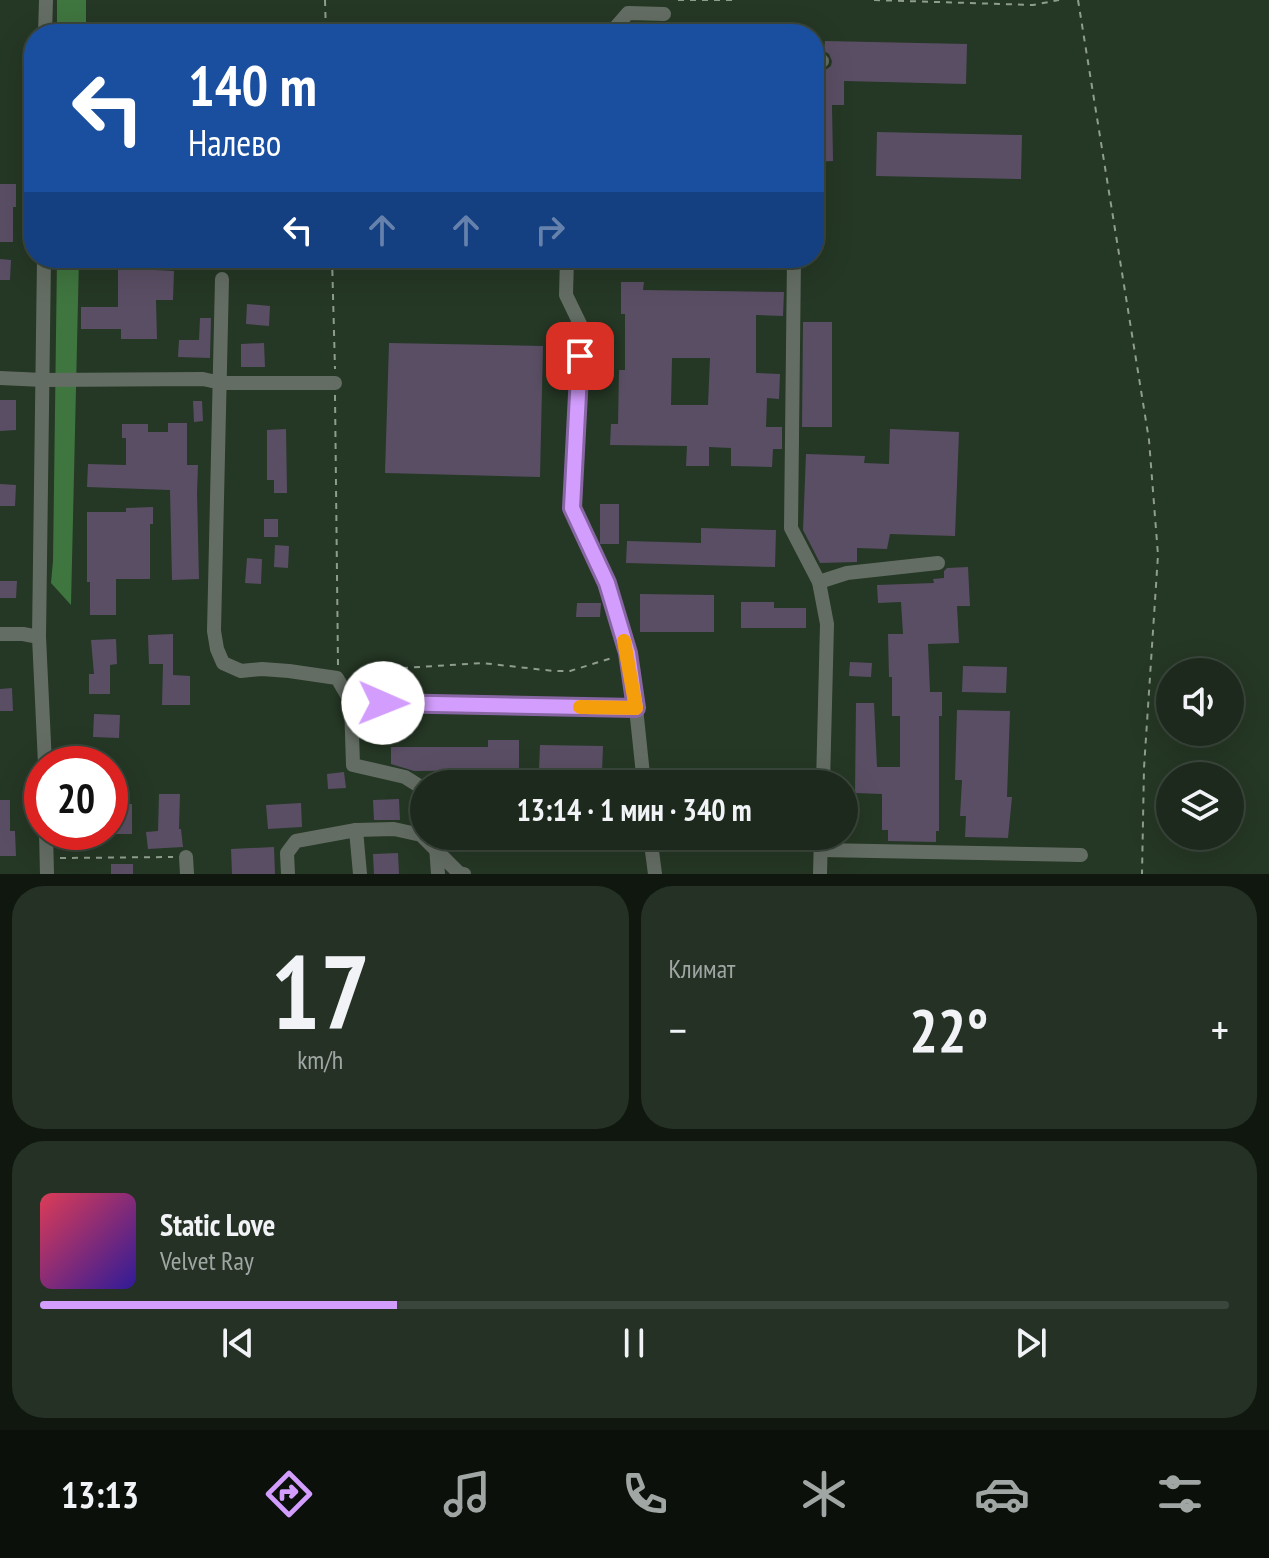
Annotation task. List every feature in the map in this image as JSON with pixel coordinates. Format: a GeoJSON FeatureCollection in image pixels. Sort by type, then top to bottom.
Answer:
{"type":"FeatureCollection","features":[{"type":"Feature","properties":{"kind":"street"},"geometry":{"type":"LineString","coordinates":[[45,24],[46,0]]}},
{"type":"Feature","properties":{"kind":"street"},"geometry":{"type":"LineString","coordinates":[[618,24],[628,13],[664,14]]}},
{"type":"Feature","properties":{"kind":"street"},"geometry":{"type":"LineString","coordinates":[[44,268],[39,637],[44,746]]}},
{"type":"Feature","properties":{"kind":"street"},"geometry":{"type":"LineString","coordinates":[[567,268],[566,295],[581,326],[572,508],[607,583],[628,653],[643,770]]}},
{"type":"Feature","properties":{"kind":"street"},"geometry":{"type":"LineString","coordinates":[[794,268],[791,528],[819,582],[827,624],[823,770]]}},
{"type":"Feature","properties":{"kind":"street"},"geometry":{"type":"LineString","coordinates":[[222,279],[214,631],[217,649],[223,663],[241,671],[262,669],[337,678],[351,702],[353,765],[410,780]]}},
{"type":"Feature","properties":{"kind":"street"},"geometry":{"type":"LineString","coordinates":[[0,378],[335,383]]}},
{"type":"Feature","properties":{"kind":"street"},"geometry":{"type":"LineString","coordinates":[[819,582],[847,573],[938,563]]}},
{"type":"Feature","properties":{"kind":"street"},"geometry":{"type":"LineString","coordinates":[[0,634],[39,637]]}},
{"type":"Feature","properties":{"kind":"street"},"geometry":{"type":"LineString","coordinates":[[351,702],[636,708]]}},
{"type":"Feature","properties":{"kind":"street"},"geometry":{"type":"LineString","coordinates":[[288,874],[287,853],[296,841],[356,830],[394,829],[410,833]]}},
{"type":"Feature","properties":{"kind":"street"},"geometry":{"type":"LineString","coordinates":[[356,830],[360,874]]}},
{"type":"Feature","properties":{"kind":"street"},"geometry":{"type":"LineString","coordinates":[[858,845],[1081,855]]}},
{"type":"Feature","properties":{"kind":"street"},"geometry":{"type":"LineString","coordinates":[[47,850],[47,874]]}},
{"type":"Feature","properties":{"kind":"street"},"geometry":{"type":"LineString","coordinates":[[436,850],[438,874]]}},
{"type":"Feature","properties":{"kind":"street"},"geometry":{"type":"LineString","coordinates":[[441,850],[459,873],[464,874]]}},
{"type":"Feature","properties":{"kind":"street"},"geometry":{"type":"LineString","coordinates":[[652,850],[655,874]]}},
{"type":"Feature","properties":{"kind":"street"},"geometry":{"type":"LineString","coordinates":[[820,874],[821,850]]}},
{"type":"Feature","properties":{"kind":"street"},"geometry":{"type":"LineString","coordinates":[[186,857],[187,874]]}},
{"type":"Feature","properties":{"kind":"path"},"geometry":{"type":"LineString","coordinates":[[325,0],[326,24]]}},
{"type":"Feature","properties":{"kind":"path"},"geometry":{"type":"LineString","coordinates":[[678,0],[733,0]]}},
{"type":"Feature","properties":{"kind":"path"},"geometry":{"type":"LineString","coordinates":[[874,0],[1033,5],[1059,0]]}},
{"type":"Feature","properties":{"kind":"path"},"geometry":{"type":"LineString","coordinates":[[1078,0],[1149,440],[1157,540],[1144,768],[1142,874]]}},
{"type":"Feature","properties":{"kind":"path"},"geometry":{"type":"LineString","coordinates":[[332,268],[337,678]]}},
{"type":"Feature","properties":{"kind":"path"},"geometry":{"type":"LineString","coordinates":[[402,668],[482,663],[570,671],[628,653]]}},
{"type":"Feature","properties":{"kind":"path"},"geometry":{"type":"LineString","coordinates":[[47,858],[186,857]]}},
{"type":"Feature","properties":{"kind":"green space"},"geometry":{"type":"Polygon","coordinates":[[[57,0],[86,0],[86,24],[57,24],[57,0]]]}},
{"type":"Feature","properties":{"kind":"green space"},"geometry":{"type":"Polygon","coordinates":[[[57,268],[79,268],[71,605],[51,583],[57,268]]]}},
{"type":"Feature","properties":{"kind":"building"},"geometry":{"type":"Polygon","coordinates":[[[825,41],[967,44],[966,84],[844,81],[844,105],[832,105],[833,161],[824,161],[824,71],[832,61],[824,51],[825,41]]]}},
{"type":"Feature","properties":{"kind":"building"},"geometry":{"type":"Polygon","coordinates":[[[877,132],[1022,135],[1021,179],[876,176],[877,132]]]}},
{"type":"Feature","properties":{"kind":"building"},"geometry":{"type":"Polygon","coordinates":[[[0,184],[16,184],[13,242],[0,242],[0,184]]]}},
{"type":"Feature","properties":{"kind":"building"},"geometry":{"type":"Polygon","coordinates":[[[0,259],[11,260],[10,280],[0,280],[0,259]]]}},
{"type":"Feature","properties":{"kind":"building"},"geometry":{"type":"Polygon","coordinates":[[[118,268],[174,271],[173,300],[156,300],[157,339],[121,339],[121,329],[81,329],[81,307],[118,307],[118,268]]]}},
{"type":"Feature","properties":{"kind":"building"},"geometry":{"type":"Polygon","coordinates":[[[621,282],[644,282],[643,290],[784,292],[783,316],[756,315],[756,373],[780,374],[779,399],[767,398],[766,427],[782,427],[782,449],[773,449],[772,467],[731,466],[731,448],[709,447],[709,466],[686,466],[687,446],[610,445],[611,424],[618,424],[619,370],[625,370],[625,314],[621,314],[621,282]],[[672,358],[671,405],[708,405],[710,358],[672,358]]]}},
{"type":"Feature","properties":{"kind":"building"},"geometry":{"type":"Polygon","coordinates":[[[247,304],[270,306],[269,326],[246,324],[247,304]]]}},
{"type":"Feature","properties":{"kind":"building"},"geometry":{"type":"Polygon","coordinates":[[[200,318],[211,318],[210,358],[178,357],[179,340],[199,340],[200,318]]]}},
{"type":"Feature","properties":{"kind":"building"},"geometry":{"type":"Polygon","coordinates":[[[803,322],[832,322],[832,427],[802,427],[803,322]]]}},
{"type":"Feature","properties":{"kind":"building"},"geometry":{"type":"Polygon","coordinates":[[[264,343],[265,367],[241,367],[241,344],[264,343]]]}},
{"type":"Feature","properties":{"kind":"building"},"geometry":{"type":"Polygon","coordinates":[[[389,343],[543,346],[540,477],[385,473],[389,343]]]}},
{"type":"Feature","properties":{"kind":"building"},"geometry":{"type":"Polygon","coordinates":[[[0,400],[16,400],[16,430],[0,431],[0,400]]]}},
{"type":"Feature","properties":{"kind":"building"},"geometry":{"type":"Polygon","coordinates":[[[193,401],[202,401],[203,421],[194,422],[193,401]]]}},
{"type":"Feature","properties":{"kind":"building"},"geometry":{"type":"Polygon","coordinates":[[[168,423],[187,423],[187,465],[198,465],[199,579],[172,580],[170,490],[87,487],[88,464],[126,465],[126,438],[122,438],[122,424],[148,424],[148,432],[168,432],[168,423]]]}},
{"type":"Feature","properties":{"kind":"building"},"geometry":{"type":"Polygon","coordinates":[[[286,429],[287,493],[274,493],[274,480],[267,480],[267,430],[286,429]]]}},
{"type":"Feature","properties":{"kind":"building"},"geometry":{"type":"Polygon","coordinates":[[[890,429],[959,432],[955,536],[890,534],[887,549],[857,548],[857,562],[820,563],[803,530],[806,454],[865,456],[864,463],[889,464],[890,429]]]}},
{"type":"Feature","properties":{"kind":"building"},"geometry":{"type":"Polygon","coordinates":[[[0,484],[16,485],[15,506],[0,506],[0,484]]]}},
{"type":"Feature","properties":{"kind":"building"},"geometry":{"type":"Polygon","coordinates":[[[600,504],[619,504],[619,544],[600,544],[600,504]]]}},
{"type":"Feature","properties":{"kind":"building"},"geometry":{"type":"Polygon","coordinates":[[[153,507],[150,579],[116,579],[116,615],[90,615],[87,512],[126,512],[126,508],[153,507]]]}},
{"type":"Feature","properties":{"kind":"building"},"geometry":{"type":"Polygon","coordinates":[[[264,519],[278,519],[278,537],[264,537],[264,519]]]}},
{"type":"Feature","properties":{"kind":"building"},"geometry":{"type":"Polygon","coordinates":[[[701,528],[776,530],[775,567],[626,563],[627,541],[701,543],[701,528]]]}},
{"type":"Feature","properties":{"kind":"building"},"geometry":{"type":"Polygon","coordinates":[[[275,545],[289,546],[288,568],[274,567],[275,545]]]}},
{"type":"Feature","properties":{"kind":"building"},"geometry":{"type":"Polygon","coordinates":[[[247,558],[262,559],[261,584],[245,583],[247,558]]]}},
{"type":"Feature","properties":{"kind":"building"},"geometry":{"type":"Polygon","coordinates":[[[968,567],[970,606],[957,606],[959,643],[928,644],[930,692],[942,692],[942,716],[939,716],[939,831],[936,831],[936,842],[888,841],[888,830],[882,830],[882,794],[858,793],[858,770],[855,770],[856,703],[874,703],[877,767],[900,767],[900,716],[892,716],[888,634],[903,634],[901,602],[878,603],[877,585],[934,583],[933,579],[944,578],[947,568],[968,567]]]}},
{"type":"Feature","properties":{"kind":"building"},"geometry":{"type":"Polygon","coordinates":[[[0,581],[17,581],[16,598],[0,598],[0,581]]]}},
{"type":"Feature","properties":{"kind":"building"},"geometry":{"type":"Polygon","coordinates":[[[640,594],[714,595],[714,632],[640,632],[640,594]]]}},
{"type":"Feature","properties":{"kind":"building"},"geometry":{"type":"Polygon","coordinates":[[[741,602],[774,602],[774,608],[806,608],[806,628],[741,628],[741,602]]]}},
{"type":"Feature","properties":{"kind":"building"},"geometry":{"type":"Polygon","coordinates":[[[577,603],[601,603],[600,617],[576,617],[577,603]]]}},
{"type":"Feature","properties":{"kind":"building"},"geometry":{"type":"Polygon","coordinates":[[[173,634],[173,675],[190,676],[190,705],[162,705],[163,664],[149,664],[148,635],[173,634]]]}},
{"type":"Feature","properties":{"kind":"building"},"geometry":{"type":"Polygon","coordinates":[[[116,639],[117,664],[110,665],[110,694],[89,694],[89,674],[94,674],[91,640],[116,639]]]}},
{"type":"Feature","properties":{"kind":"building"},"geometry":{"type":"Polygon","coordinates":[[[850,662],[872,663],[871,677],[849,676],[850,662]]]}},
{"type":"Feature","properties":{"kind":"building"},"geometry":{"type":"Polygon","coordinates":[[[963,666],[1007,667],[1006,693],[962,692],[963,666]]]}},
{"type":"Feature","properties":{"kind":"building"},"geometry":{"type":"Polygon","coordinates":[[[12,688],[13,711],[0,711],[0,689],[12,688]]]}},
{"type":"Feature","properties":{"kind":"building"},"geometry":{"type":"Polygon","coordinates":[[[957,710],[1010,711],[1007,797],[1012,797],[1008,838],[965,837],[966,816],[960,816],[962,780],[955,780],[957,710]]]}},
{"type":"Feature","properties":{"kind":"building"},"geometry":{"type":"Polygon","coordinates":[[[94,714],[120,715],[119,738],[93,737],[94,714]]]}},
{"type":"Feature","properties":{"kind":"building"},"geometry":{"type":"Polygon","coordinates":[[[488,740],[519,740],[519,770],[411,770],[391,764],[391,747],[488,747],[488,740]]]}},
{"type":"Feature","properties":{"kind":"building"},"geometry":{"type":"Polygon","coordinates":[[[540,745],[603,746],[602,770],[539,770],[540,745]]]}},
{"type":"Feature","properties":{"kind":"building"},"geometry":{"type":"Polygon","coordinates":[[[344,772],[346,788],[328,789],[327,774],[344,772]]]}},
{"type":"Feature","properties":{"kind":"building"},"geometry":{"type":"Polygon","coordinates":[[[159,794],[180,794],[179,829],[183,847],[148,849],[146,832],[158,831],[159,794]]]}},
{"type":"Feature","properties":{"kind":"building"},"geometry":{"type":"Polygon","coordinates":[[[399,799],[400,820],[374,820],[373,800],[399,799]]]}},
{"type":"Feature","properties":{"kind":"building"},"geometry":{"type":"Polygon","coordinates":[[[0,800],[10,800],[10,831],[15,831],[16,856],[0,856],[0,800]]]}},
{"type":"Feature","properties":{"kind":"building"},"geometry":{"type":"Polygon","coordinates":[[[301,803],[302,827],[268,829],[266,805],[301,803]]]}},
{"type":"Feature","properties":{"kind":"building"},"geometry":{"type":"Polygon","coordinates":[[[128,804],[132,804],[132,834],[128,834],[128,804]]]}},
{"type":"Feature","properties":{"kind":"building"},"geometry":{"type":"Polygon","coordinates":[[[274,847],[275,874],[232,874],[231,849],[274,847]]]}},
{"type":"Feature","properties":{"kind":"building"},"geometry":{"type":"Polygon","coordinates":[[[398,853],[399,874],[374,874],[373,854],[398,853]]]}},
{"type":"Feature","properties":{"kind":"building"},"geometry":{"type":"Polygon","coordinates":[[[111,864],[133,864],[133,874],[111,874],[111,864]]]}},
{"type":"Feature","properties":{"kind":"slow traffic"},"geometry":{"type":"LineString","coordinates":[[580,707],[636,708],[624,641]]}},
{"type":"Feature","properties":{"kind":"route"},"geometry":{"type":"LineString","coordinates":[[383,703],[636,708],[628,653],[607,583],[572,508],[580,356]]}}]}
